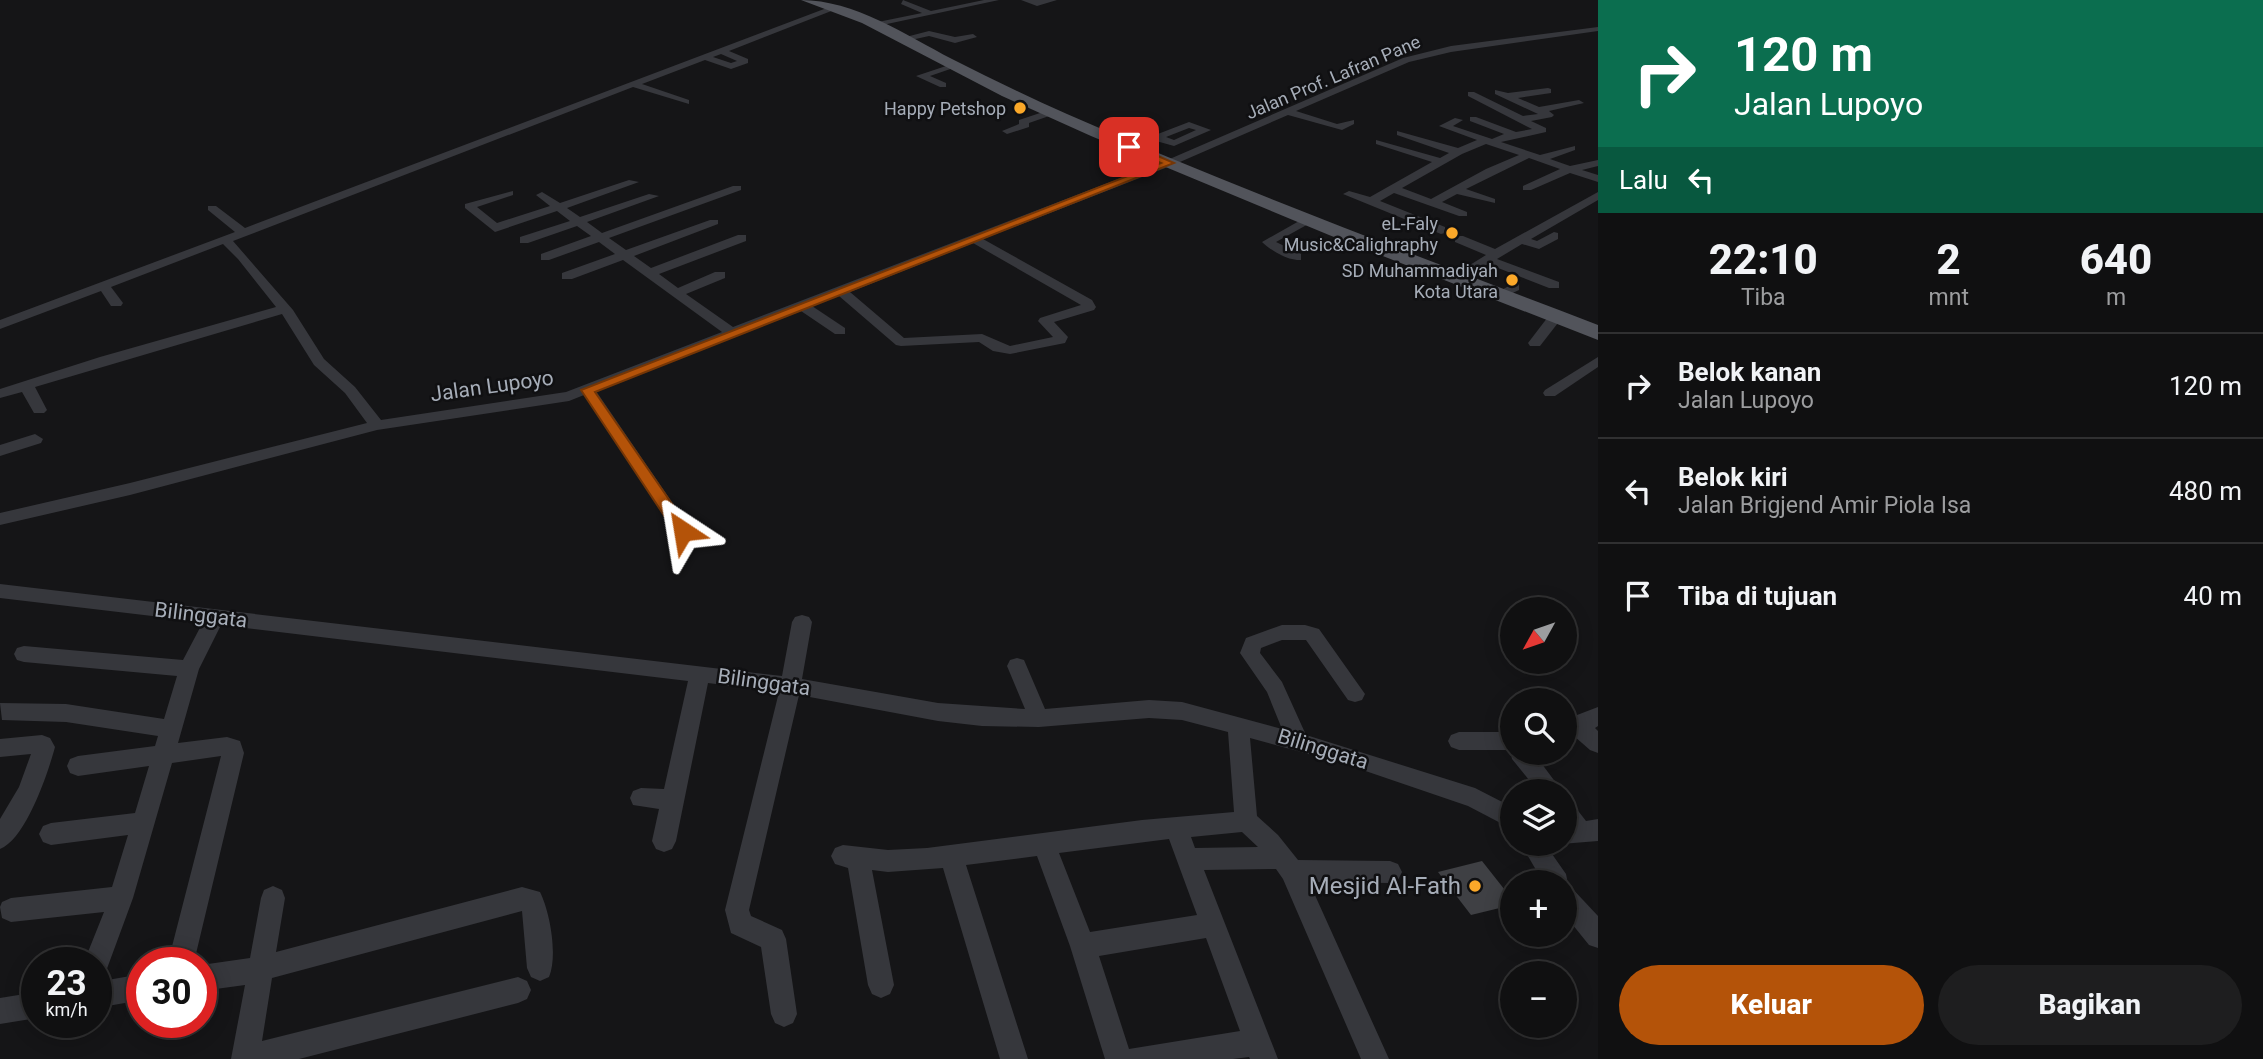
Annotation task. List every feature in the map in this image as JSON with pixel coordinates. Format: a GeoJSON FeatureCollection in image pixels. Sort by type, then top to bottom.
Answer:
{"type":"FeatureCollection","features":[{"type":"Feature","properties":{"kind":"main road"},"geometry":{"type":"LineString","coordinates":[[807,0],[835,8],[889,32],[1049,113],[1129,147],[1455,278],[1507,291],[1556,316],[1598,333]]}},
{"type":"Feature","properties":{"kind":"street"},"geometry":{"type":"LineString","coordinates":[[889,32],[929,13],[995,0]]}},
{"type":"Feature","properties":{"kind":"street"},"geometry":{"type":"LineString","coordinates":[[1025,0],[1036,4],[1053,0]]}},
{"type":"Feature","properties":{"kind":"street"},"geometry":{"type":"LineString","coordinates":[[904,2],[929,13]]}},
{"type":"Feature","properties":{"kind":"street"},"geometry":{"type":"LineString","coordinates":[[0,325],[835,8]]}},
{"type":"Feature","properties":{"kind":"street"},"geometry":{"type":"LineString","coordinates":[[779,16],[797,22]]}},
{"type":"Feature","properties":{"kind":"street"},"geometry":{"type":"LineString","coordinates":[[889,32],[922,26]]}},
{"type":"Feature","properties":{"kind":"street","name":"Jalan Prof. Lafran Pane"},"geometry":{"type":"LineString","coordinates":[[1170,163],[1381,70],[1426,54],[1489,43],[1595,31]]}},
{"type":"Feature","properties":{"kind":"street"},"geometry":{"type":"LineString","coordinates":[[889,32],[929,33],[952,40],[973,37]]}},
{"type":"Feature","properties":{"kind":"street"},"geometry":{"type":"LineString","coordinates":[[705,57],[731,66],[745,61],[721,51]]}},
{"type":"Feature","properties":{"kind":"street"},"geometry":{"type":"LineString","coordinates":[[943,85],[921,76],[955,66]]}},
{"type":"Feature","properties":{"kind":"street"},"geometry":{"type":"LineString","coordinates":[[633,84],[686,102]]}},
{"type":"Feature","properties":{"kind":"street"},"geometry":{"type":"LineString","coordinates":[[1486,125],[1549,115],[1503,94],[1548,91]]}},
{"type":"Feature","properties":{"kind":"street"},"geometry":{"type":"LineString","coordinates":[[1371,201],[1458,152],[1489,141],[1542,132],[1471,94]]}},
{"type":"Feature","properties":{"kind":"street"},"geometry":{"type":"LineString","coordinates":[[1539,110],[1579,103]]}},
{"type":"Feature","properties":{"kind":"street"},"geometry":{"type":"LineString","coordinates":[[1289,112],[1338,128],[1350,121]]}},
{"type":"Feature","properties":{"kind":"street"},"geometry":{"type":"LineString","coordinates":[[1007,131],[1049,113]]}},
{"type":"Feature","properties":{"kind":"street"},"geometry":{"type":"LineString","coordinates":[[1429,133],[1458,120]]}},
{"type":"Feature","properties":{"kind":"street"},"geometry":{"type":"LineString","coordinates":[[1473,120],[1515,135]]}},
{"type":"Feature","properties":{"kind":"street"},"geometry":{"type":"LineString","coordinates":[[1444,126],[1598,179]]}},
{"type":"Feature","properties":{"kind":"street"},"geometry":{"type":"LineString","coordinates":[[1401,133],[1458,152]]}},
{"type":"Feature","properties":{"kind":"street"},"geometry":{"type":"LineString","coordinates":[[1129,147],[1155,137]]}},
{"type":"Feature","properties":{"kind":"street"},"geometry":{"type":"LineString","coordinates":[[1380,142],[1441,162]]}},
{"type":"Feature","properties":{"kind":"street"},"geometry":{"type":"LineString","coordinates":[[1432,202],[1455,189],[1534,157],[1571,148]]}},
{"type":"Feature","properties":{"kind":"street","name":"Jalan Lupoyo"},"geometry":{"type":"LineString","coordinates":[[0,519],[119,492],[377,425],[525,404],[587,390],[1170,163]]}},
{"type":"Feature","properties":{"kind":"street"},"geometry":{"type":"LineString","coordinates":[[1527,188],[1569,169],[1598,163]]}},
{"type":"Feature","properties":{"kind":"street"},"geometry":{"type":"LineString","coordinates":[[509,193],[469,206],[495,229],[633,182]]}},
{"type":"Feature","properties":{"kind":"street"},"geometry":{"type":"LineString","coordinates":[[545,257],[737,188]]}},
{"type":"Feature","properties":{"kind":"street"},"geometry":{"type":"LineString","coordinates":[[1394,189],[1463,214]]}},
{"type":"Feature","properties":{"kind":"street"},"geometry":{"type":"LineString","coordinates":[[1455,189],[1491,201]]}},
{"type":"Feature","properties":{"kind":"street"},"geometry":{"type":"LineString","coordinates":[[1349,194],[1441,230]]}},
{"type":"Feature","properties":{"kind":"street"},"geometry":{"type":"LineString","coordinates":[[542,195],[732,333]]}},
{"type":"Feature","properties":{"kind":"street"},"geometry":{"type":"LineString","coordinates":[[1455,278],[1598,195]]}},
{"type":"Feature","properties":{"kind":"street"},"geometry":{"type":"LineString","coordinates":[[524,240],[653,196]]}},
{"type":"Feature","properties":{"kind":"street"},"geometry":{"type":"LineString","coordinates":[[212,208],[244,233]]}},
{"type":"Feature","properties":{"kind":"street"},"geometry":{"type":"LineString","coordinates":[[1297,257],[1268,242],[1308,220]]}},
{"type":"Feature","properties":{"kind":"street"},"geometry":{"type":"LineString","coordinates":[[567,276],[714,222]]}},
{"type":"Feature","properties":{"kind":"street"},"geometry":{"type":"LineString","coordinates":[[1520,240],[1539,245],[1553,236]]}},
{"type":"Feature","properties":{"kind":"street"},"geometry":{"type":"LineString","coordinates":[[649,273],[742,238]]}},
{"type":"Feature","properties":{"kind":"street"},"geometry":{"type":"LineString","coordinates":[[841,291],[901,342],[982,338],[1004,350],[1060,340],[1061,337],[1045,321],[1089,307],[1087,303],[972,238]]}},
{"type":"Feature","properties":{"kind":"street"},"geometry":{"type":"LineString","coordinates":[[1459,239],[1491,257],[1554,285]]}},
{"type":"Feature","properties":{"kind":"street"},"geometry":{"type":"LineString","coordinates":[[225,240],[242,256],[284,309],[319,362],[350,390],[377,425]]}},
{"type":"Feature","properties":{"kind":"street"},"geometry":{"type":"LineString","coordinates":[[908,247],[926,257]]}},
{"type":"Feature","properties":{"kind":"street"},"geometry":{"type":"LineString","coordinates":[[676,293],[720,275]]}},
{"type":"Feature","properties":{"kind":"street"},"geometry":{"type":"LineString","coordinates":[[104,287],[116,303]]}},
{"type":"Feature","properties":{"kind":"street"},"geometry":{"type":"LineString","coordinates":[[803,306],[840,331]]}},
{"type":"Feature","properties":{"kind":"street"},"geometry":{"type":"LineString","coordinates":[[0,394],[109,366],[284,309]]}},
{"type":"Feature","properties":{"kind":"street"},"geometry":{"type":"LineString","coordinates":[[1535,343],[1556,316]]}},
{"type":"Feature","properties":{"kind":"street"},"geometry":{"type":"LineString","coordinates":[[1550,393],[1598,361]]}},
{"type":"Feature","properties":{"kind":"street"},"geometry":{"type":"LineString","coordinates":[[27,386],[39,410]]}},
{"type":"Feature","properties":{"kind":"street"},"geometry":{"type":"LineString","coordinates":[[587,390],[683,531]]}},
{"type":"Feature","properties":{"kind":"street"},"geometry":{"type":"LineString","coordinates":[[0,451],[35,439]]}},
{"type":"Feature","properties":{"kind":"street","name":"Bilinggata"},"geometry":{"type":"LineString","coordinates":[[0,591],[212,621],[982,717],[1039,718],[1169,709],[1298,741],[1475,798],[1500,812]]}},
{"type":"Feature","properties":{"kind":"street"},"geometry":{"type":"LineString","coordinates":[[103,947],[121,898],[189,669],[212,621]]}},
{"type":"Feature","properties":{"kind":"street"},"geometry":{"type":"LineString","coordinates":[[784,1014],[773,939],[767,934],[743,927],[737,918],[737,910],[789,695],[802,622]]}},
{"type":"Feature","properties":{"kind":"street"},"geometry":{"type":"LineString","coordinates":[[1298,741],[1275,688],[1250,653],[1253,643],[1277,634],[1312,634],[1356,694]]}},
{"type":"Feature","properties":{"kind":"street"},"geometry":{"type":"LineString","coordinates":[[24,654],[189,669]]}},
{"type":"Feature","properties":{"kind":"street"},"geometry":{"type":"LineString","coordinates":[[1017,666],[1039,718]]}},
{"type":"Feature","properties":{"kind":"street"},"geometry":{"type":"LineString","coordinates":[[664,841],[698,681]]}},
{"type":"Feature","properties":{"kind":"street"},"geometry":{"type":"LineString","coordinates":[[2,711],[66,713],[169,729]]}},
{"type":"Feature","properties":{"kind":"street"},"geometry":{"type":"LineString","coordinates":[[1238,724],[1246,821],[1270,843],[1287,864],[1375,1059]]}},
{"type":"Feature","properties":{"kind":"street"},"geometry":{"type":"LineString","coordinates":[[1580,724],[1598,744]]}},
{"type":"Feature","properties":{"kind":"street"},"geometry":{"type":"LineString","coordinates":[[1459,741],[1500,741]]}},
{"type":"Feature","properties":{"kind":"street"},"geometry":{"type":"LineString","coordinates":[[0,748],[42,744],[44,747],[37,773],[24,801],[0,838]]}},
{"type":"Feature","properties":{"kind":"street"},"geometry":{"type":"LineString","coordinates":[[78,766],[227,746],[232,748],[233,753],[185,947]]}},
{"type":"Feature","properties":{"kind":"street"},"geometry":{"type":"LineString","coordinates":[[1530,765],[1541,779]]}},
{"type":"Feature","properties":{"kind":"street"},"geometry":{"type":"LineString","coordinates":[[640,798],[673,800]]}},
{"type":"Feature","properties":{"kind":"street"},"geometry":{"type":"LineString","coordinates":[[881,985],[850,857],[888,861],[951,856],[1246,821]]}},
{"type":"Feature","properties":{"kind":"street"},"geometry":{"type":"LineString","coordinates":[[51,834],[142,823]]}},
{"type":"Feature","properties":{"kind":"street"},"geometry":{"type":"LineString","coordinates":[[1137,1059],[1261,1051],[1176,828]]}},
{"type":"Feature","properties":{"kind":"street"},"geometry":{"type":"LineString","coordinates":[[1044,844],[1083,946],[1119,1059]]}},
{"type":"Feature","properties":{"kind":"street"},"geometry":{"type":"LineString","coordinates":[[951,856],[1014,1059]]}},
{"type":"Feature","properties":{"kind":"street"},"geometry":{"type":"LineString","coordinates":[[1188,859],[1391,872]]}},
{"type":"Feature","properties":{"kind":"street"},"geometry":{"type":"LineString","coordinates":[[11,910],[121,898]]}},
{"type":"Feature","properties":{"kind":"street"},"geometry":{"type":"LineString","coordinates":[[273,898],[245,1059],[518,990]]}},
{"type":"Feature","properties":{"kind":"street"},"geometry":{"type":"LineString","coordinates":[[217,975],[261,968],[522,899],[531,900],[536,910],[540,968]]}},
{"type":"Feature","properties":{"kind":"street"},"geometry":{"type":"LineString","coordinates":[[1577,910],[1598,936]]}},
{"type":"Feature","properties":{"kind":"street"},"geometry":{"type":"LineString","coordinates":[[1083,946],[1213,925]]}},
{"type":"Feature","properties":{"kind":"street"},"geometry":{"type":"LineString","coordinates":[[0,1011],[21,1008]]}},
{"type":"Feature","properties":{"kind":"building","name":"Mesjid Al-Fath"},"geometry":{"type":"Polygon","coordinates":[[[1482,861],[1500,884],[1500,908],[1471,915],[1438,872],[1482,861]]]}},
{"type":"Feature","properties":{"kind":"place","name":"Happy Petshop"},"geometry":{"type":"Point","coordinates":[1020,108]}},
{"type":"Feature","properties":{"kind":"place","name":"eL-Faly Music&Calighraphy"},"geometry":{"type":"Point","coordinates":[1452,233]}},
{"type":"Feature","properties":{"kind":"place","name":"SD Muhammadiyah Kota Utara"},"geometry":{"type":"Point","coordinates":[1512,280]}},
{"type":"Feature","properties":{"kind":"place","name":"Mesjid Al-Fath"},"geometry":{"type":"Point","coordinates":[1475,886]}},
{"type":"Feature","properties":{"kind":"route"},"geometry":{"type":"LineString","coordinates":[[683,531],[587,390],[1170,163],[1129,147]]}}]}
